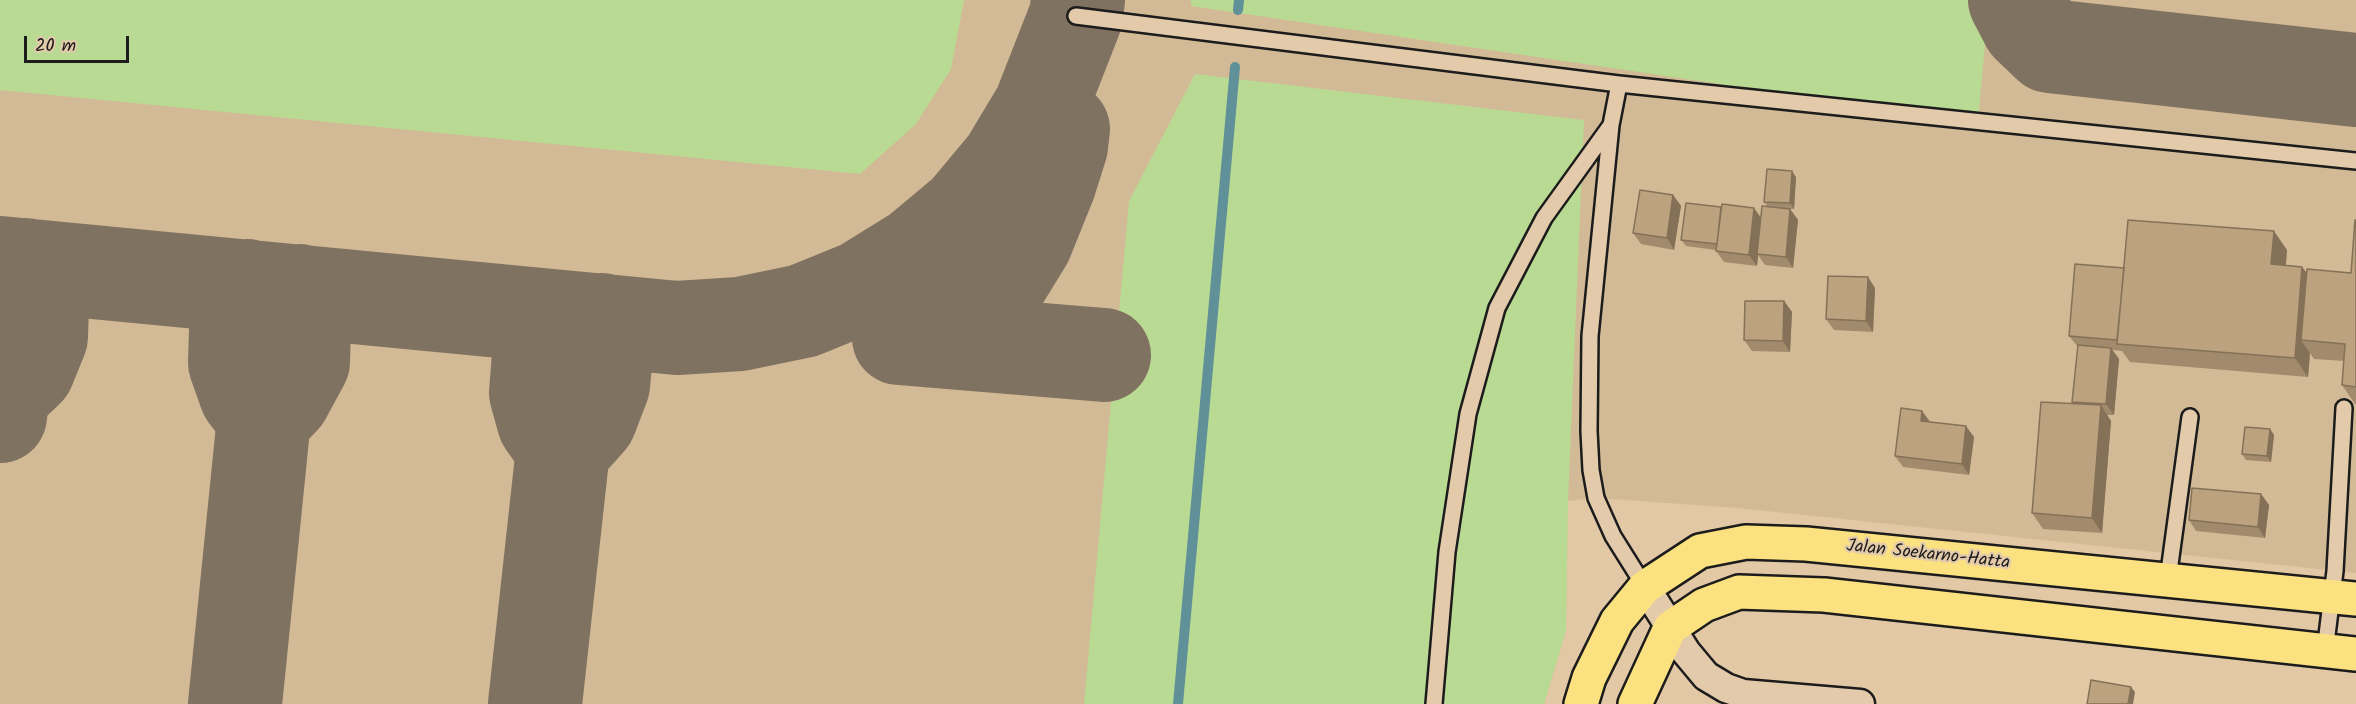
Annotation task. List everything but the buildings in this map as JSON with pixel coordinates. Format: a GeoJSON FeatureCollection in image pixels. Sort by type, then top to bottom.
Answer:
{"type":"FeatureCollection","features":[{"type":"Feature","properties":{"kind":"highway","name":"Jalan Soekarno-Hatta"},"geometry":{"type":"LineString","coordinates":[[1581,704],[1589,678],[1617,621],[1645,587],[1700,551],[1746,542],[1806,544],[2343,597]]}},
{"type":"Feature","properties":{"kind":"highway"},"geometry":{"type":"LineString","coordinates":[[1635,704],[1670,628],[1704,605],[1739,592],[1824,595],[2341,652]]}},
{"type":"Feature","properties":{"kind":"street"},"geometry":{"type":"LineString","coordinates":[[1645,587],[1670,628],[1706,676],[1726,688],[1743,694],[1860,704]]}},
{"type":"Feature","properties":{"kind":"lane"},"geometry":{"type":"LineString","coordinates":[[1076,16],[1619,84],[2356,161]]}},
{"type":"Feature","properties":{"kind":"lane"},"geometry":{"type":"LineString","coordinates":[[1619,84],[1611,125],[1590,336],[1591,470],[1596,498],[1613,536],[1645,587]]}},
{"type":"Feature","properties":{"kind":"lane"},"geometry":{"type":"LineString","coordinates":[[1434,704],[1448,552],[1468,414],[1497,308],[1544,218],[1611,125]]}},
{"type":"Feature","properties":{"kind":"lane"},"geometry":{"type":"LineString","coordinates":[[2341,652],[2343,597],[2335,571],[2344,408]]}},
{"type":"Feature","properties":{"kind":"lane"},"geometry":{"type":"LineString","coordinates":[[2169,579],[2190,417]]}},
{"type":"Feature","properties":{"kind":"shaded area"},"geometry":{"type":"Polygon","coordinates":[[[0,0],[2356,0],[2356,573],[1738,508],[1596,498],[1568,501],[1566,631],[1544,704],[0,704],[0,0]]]}},
{"type":"Feature","properties":{"kind":"green space"},"geometry":{"type":"Polygon","coordinates":[[[0,0],[964,0],[951,69],[916,124],[860,174],[0,90],[0,0]]]}},
{"type":"Feature","properties":{"kind":"green space"},"geometry":{"type":"Polygon","coordinates":[[[1191,0],[1989,0],[1978,122],[1191,6],[1191,0]]]}},
{"type":"Feature","properties":{"kind":"green space"},"geometry":{"type":"Polygon","coordinates":[[[1195,74],[1584,120],[1568,501],[1566,631],[1544,704],[1084,704],[1129,201],[1195,74]]]}},
{"type":"Feature","properties":{"kind":"waterway"},"geometry":{"type":"LineString","coordinates":[[1238,10],[1239,0]]}},
{"type":"Feature","properties":{"kind":"waterway"},"geometry":{"type":"LineString","coordinates":[[1178,704],[1235,67]]}},
{"type":"Feature","properties":{"kind":"taxiway"},"geometry":{"type":"LineString","coordinates":[[0,263],[677,328],[740,324],[803,311],[862,287],[917,253],[966,212],[1007,163],[1040,108],[1076,16],[1078,0]]}},
{"type":"Feature","properties":{"kind":"taxiway"},"geometry":{"type":"LineString","coordinates":[[2015,0],[2028,25],[2050,46],[2356,80]]}},
{"type":"Feature","properties":{"kind":"taxiway"},"geometry":{"type":"LineString","coordinates":[[937,341],[971,315],[999,285],[1026,241],[1049,184],[1061,146],[1063,129]]}},
{"type":"Feature","properties":{"kind":"taxiway"},"geometry":{"type":"LineString","coordinates":[[0,416],[3,393],[28,369],[41,337],[42,304],[25,265]]}},
{"type":"Feature","properties":{"kind":"taxiway"},"geometry":{"type":"LineString","coordinates":[[247,286],[236,329],[235,363],[246,394],[264,418],[284,397],[303,362],[304,326],[299,291]]}},
{"type":"Feature","properties":{"kind":"taxiway"},"geometry":{"type":"LineString","coordinates":[[542,315],[536,393],[544,422],[563,449],[590,419],[603,385],[606,353],[602,320]]}},
{"type":"Feature","properties":{"kind":"taxiway"},"geometry":{"type":"LineString","coordinates":[[899,338],[1104,355]]}},
{"type":"Feature","properties":{"kind":"taxiway"},"geometry":{"type":"LineString","coordinates":[[235,704],[264,418]]}},
{"type":"Feature","properties":{"kind":"taxiway"},"geometry":{"type":"LineString","coordinates":[[535,704],[563,449]]}}]}
